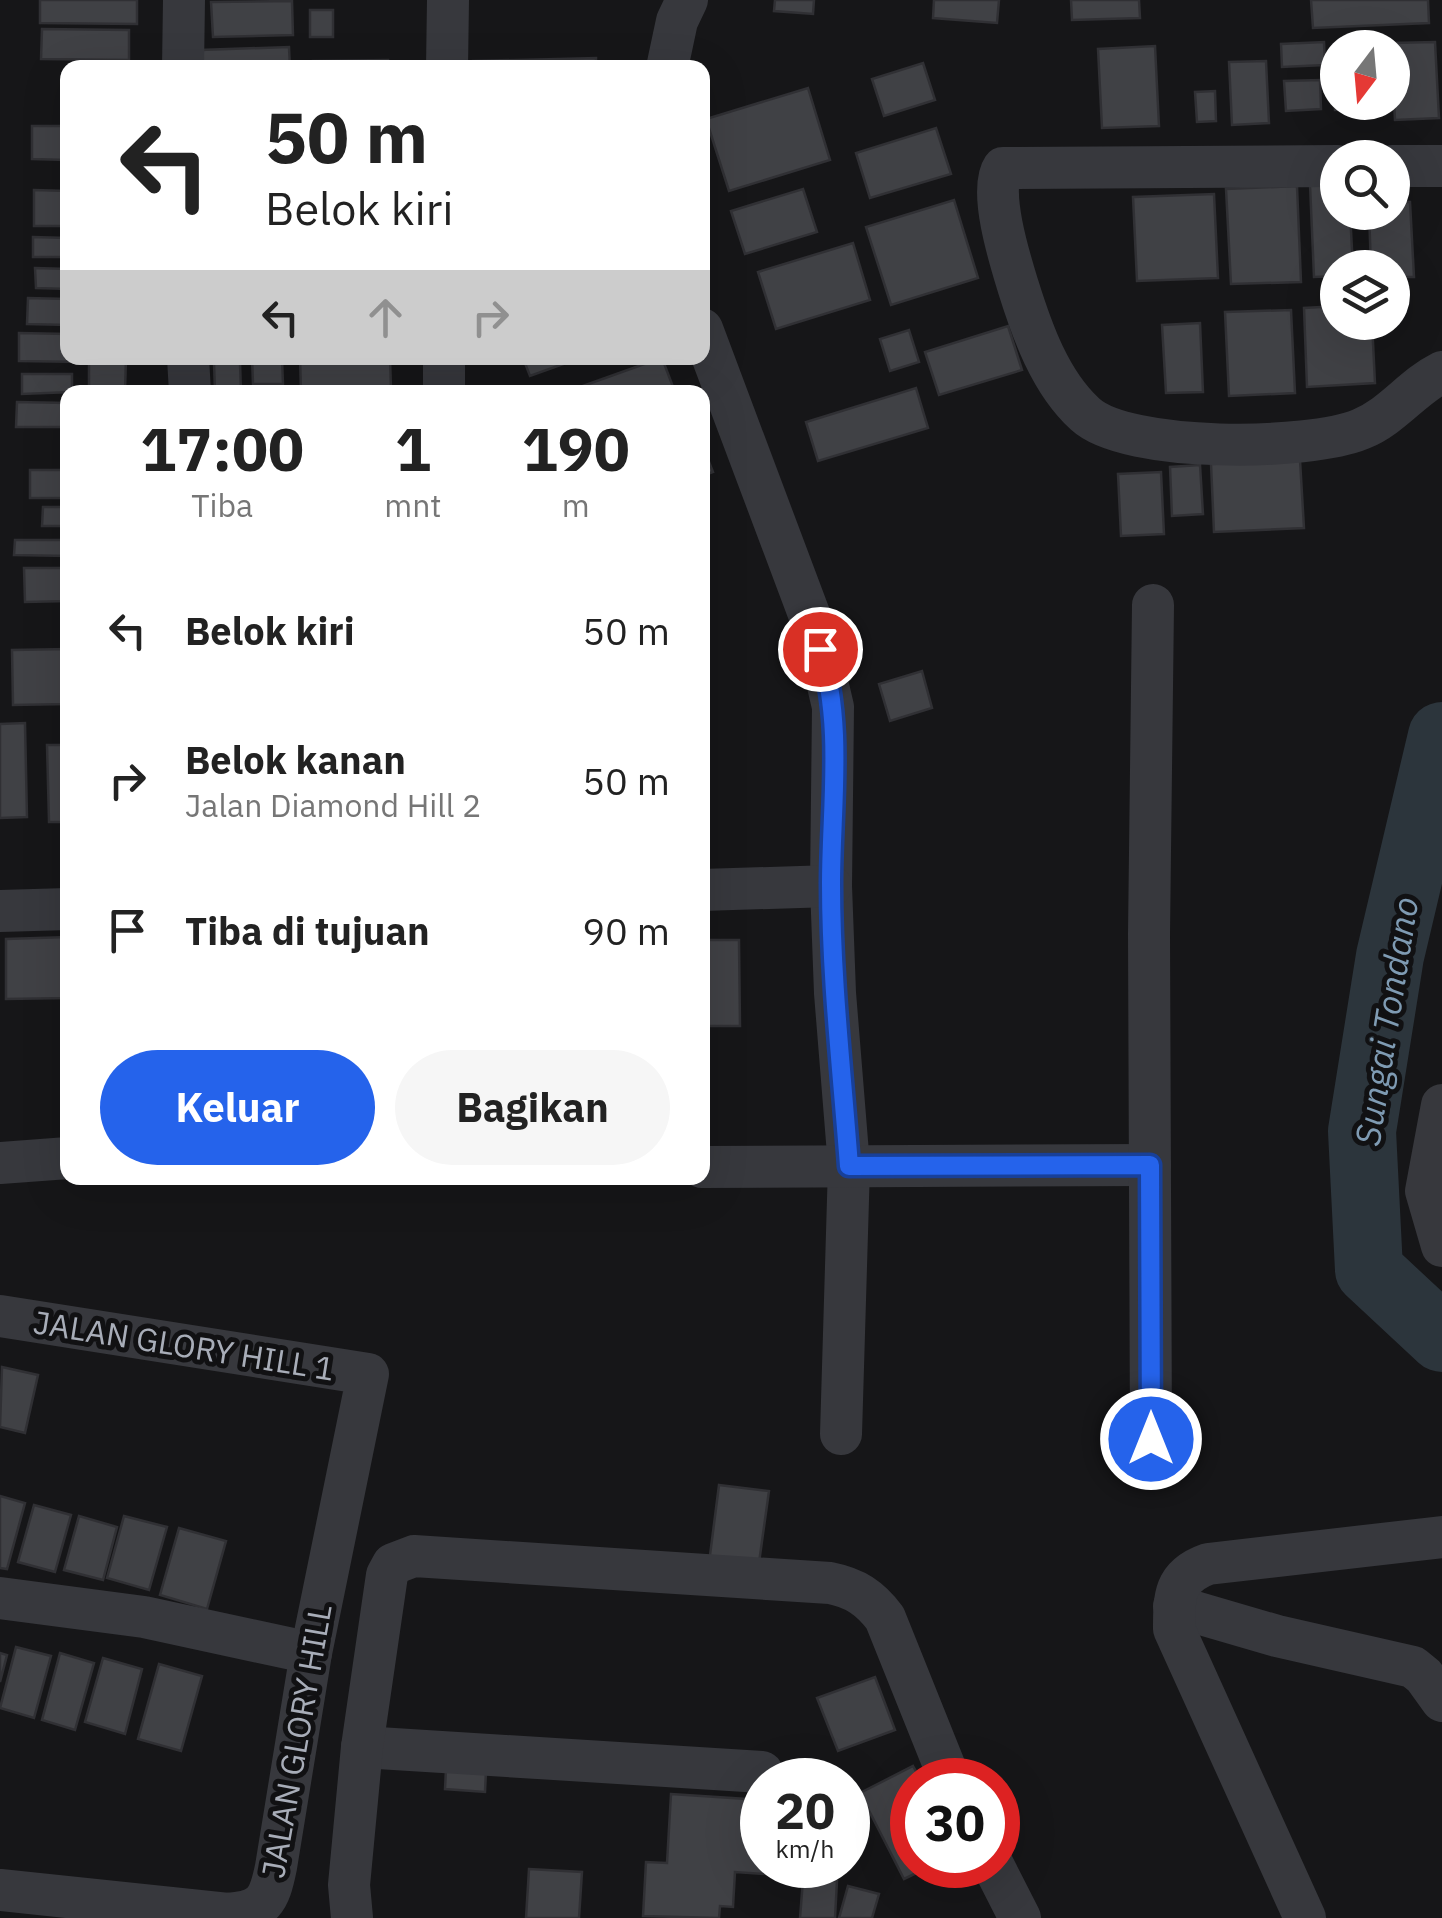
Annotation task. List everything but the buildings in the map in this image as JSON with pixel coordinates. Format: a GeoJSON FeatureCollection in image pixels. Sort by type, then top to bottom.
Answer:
{"type":"FeatureCollection","features":[{"type":"Feature","properties":{"kind":"street"},"geometry":{"type":"LineString","coordinates":[[184,0],[184,60]]}},
{"type":"Feature","properties":{"kind":"street"},"geometry":{"type":"LineString","coordinates":[[447,60],[448,0]]}},
{"type":"Feature","properties":{"kind":"street"},"geometry":{"type":"LineString","coordinates":[[669,60],[677,21],[688,0]]}},
{"type":"Feature","properties":{"kind":"street"},"geometry":{"type":"LineString","coordinates":[[1320,166],[1008,166],[1000,172],[997,193],[1014,276],[1031,327],[1057,378],[1073,401],[1103,427],[1130,436],[1253,444],[1332,437],[1358,430],[1382,419],[1442,372]]}},
{"type":"Feature","properties":{"kind":"street"},"geometry":{"type":"LineString","coordinates":[[1410,166],[1442,166]]}},
{"type":"Feature","properties":{"kind":"street"},"geometry":{"type":"LineString","coordinates":[[710,351],[826,669],[833,707],[831,886],[849,1166],[841,1434]]}},
{"type":"Feature","properties":{"kind":"street"},"geometry":{"type":"LineString","coordinates":[[1151,1439],[1149,934],[1153,605]]}},
{"type":"Feature","properties":{"kind":"street"},"geometry":{"type":"LineString","coordinates":[[710,890],[831,886]]}},
{"type":"Feature","properties":{"kind":"street"},"geometry":{"type":"LineString","coordinates":[[0,910],[60,909]]}},
{"type":"Feature","properties":{"kind":"street"},"geometry":{"type":"LineString","coordinates":[[1442,1105],[1426,1190],[1442,1246]]}},
{"type":"Feature","properties":{"kind":"street"},"geometry":{"type":"LineString","coordinates":[[0,1162],[60,1158]]}},
{"type":"Feature","properties":{"kind":"street"},"geometry":{"type":"LineString","coordinates":[[710,1167],[1150,1165]]}},
{"type":"Feature","properties":{"kind":"street","name":"JALAN GLORY HILL 1"},"geometry":{"type":"LineString","coordinates":[[0,1316],[368,1374]]}},
{"type":"Feature","properties":{"kind":"street","name":"JALAN GLORY HILL"},"geometry":{"type":"LineString","coordinates":[[0,1890],[228,1914],[253,1910],[264,1902],[272,1889],[311,1653],[368,1374]]}},
{"type":"Feature","properties":{"kind":"street"},"geometry":{"type":"LineString","coordinates":[[1305,1918],[1174,1629],[1180,1583],[1191,1570],[1208,1564],[1442,1537]]}},
{"type":"Feature","properties":{"kind":"street"},"geometry":{"type":"LineString","coordinates":[[352,1918],[349,1886],[362,1747],[389,1568],[414,1556],[830,1583],[857,1591],[872,1600],[885,1618],[941,1758]]}},
{"type":"Feature","properties":{"kind":"street"},"geometry":{"type":"LineString","coordinates":[[0,1598],[144,1617],[311,1653]]}},
{"type":"Feature","properties":{"kind":"street"},"geometry":{"type":"LineString","coordinates":[[1174,1606],[1278,1636],[1403,1664],[1424,1676],[1442,1701]]}},
{"type":"Feature","properties":{"kind":"street"},"geometry":{"type":"LineString","coordinates":[[362,1747],[740,1771]]}},
{"type":"Feature","properties":{"kind":"street"},"geometry":{"type":"LineString","coordinates":[[1005,1888],[1020,1918]]}},
{"type":"Feature","properties":{"kind":"waterway","name":"Sungai Tondano"},"geometry":{"type":"LineString","coordinates":[[1442,736],[1390,956],[1362,1131],[1369,1270],[1442,1338]]}},
{"type":"Feature","properties":{"kind":"route"},"geometry":{"type":"LineString","coordinates":[[820,649],[833,707],[831,886],[849,1166],[1150,1165],[1151,1439]]}}]}
